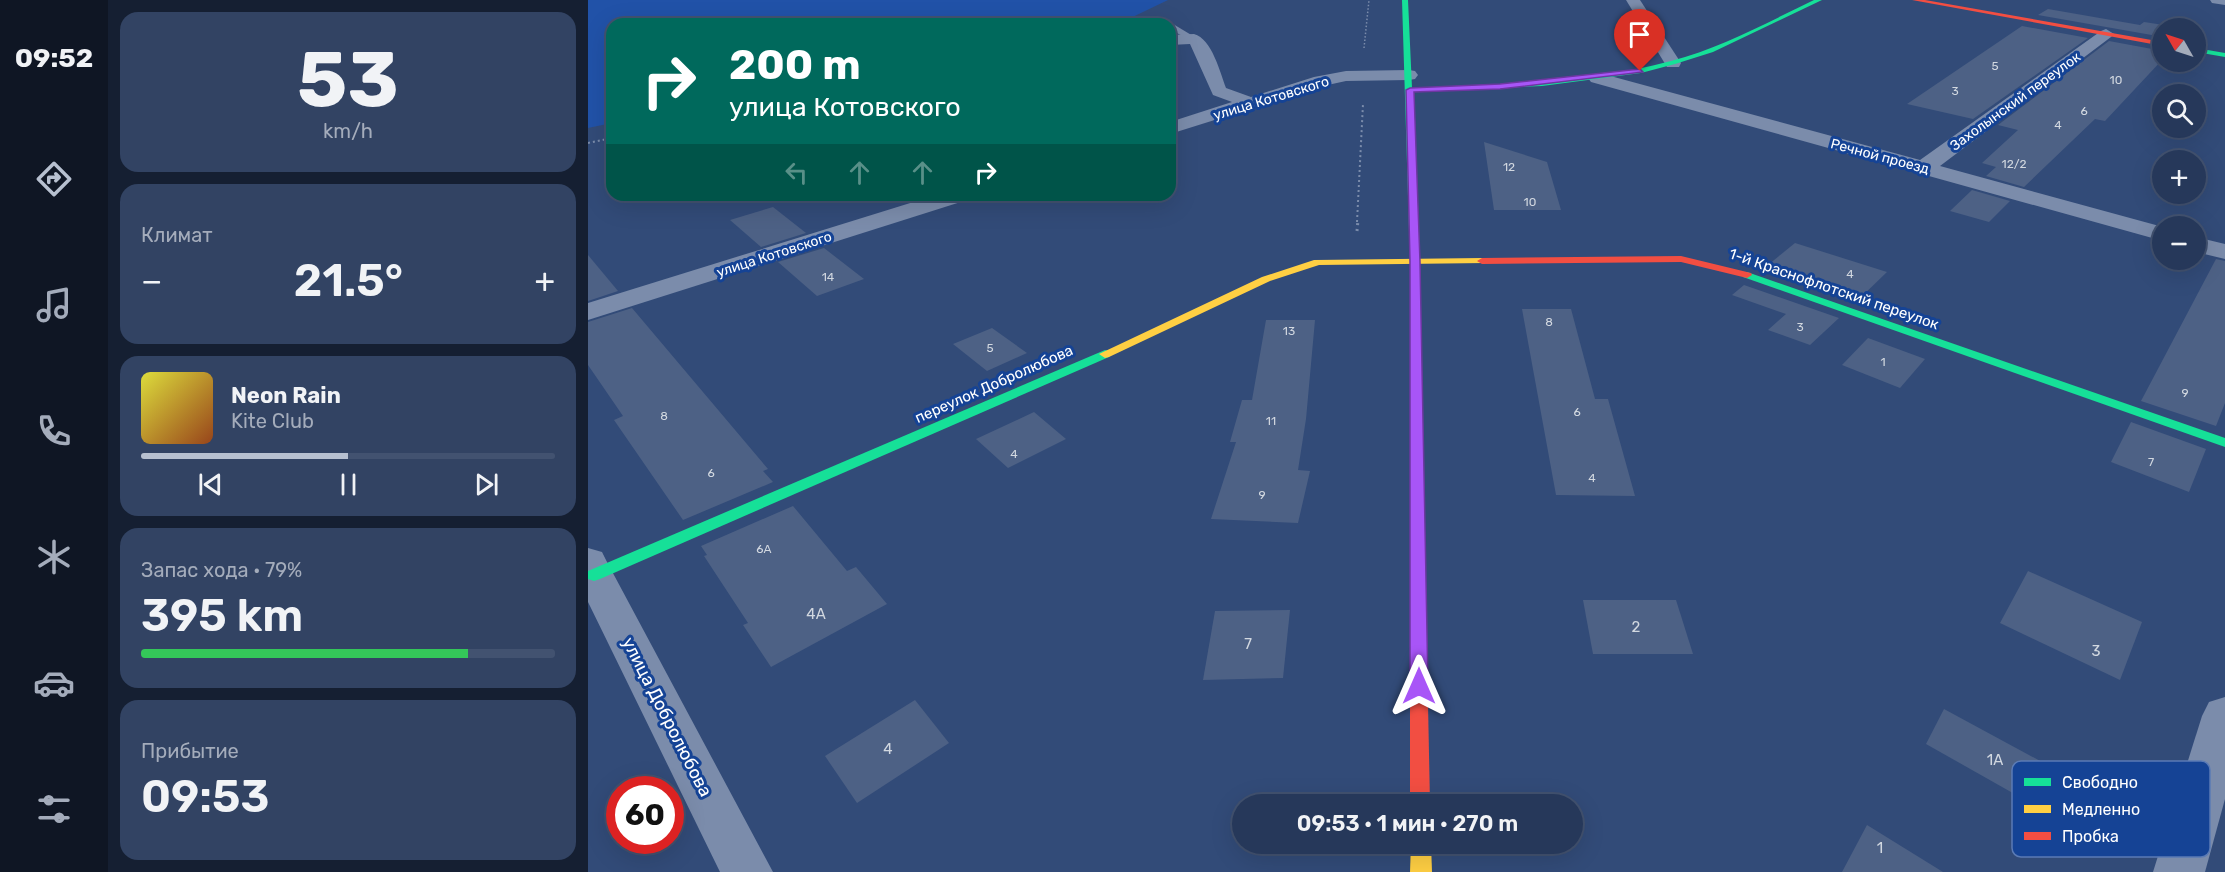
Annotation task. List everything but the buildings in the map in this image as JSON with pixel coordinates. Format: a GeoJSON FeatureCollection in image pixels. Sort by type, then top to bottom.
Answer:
{"type":"FeatureCollection","features":[{"type":"Feature","properties":{"kind":"street"},"geometry":{"type":"LineString","coordinates":[[1405,0],[1410,83],[1415,262],[1420,794]]}},
{"type":"Feature","properties":{"kind":"street"},"geometry":{"type":"LineString","coordinates":[[1633,0],[1673,63]]}},
{"type":"Feature","properties":{"kind":"street","name":"улица Котовского"},"geometry":{"type":"LineString","coordinates":[[1176,126],[1320,81],[1363,76],[1410,83],[1500,86],[1597,78],[1673,63],[1701,54],[1819,0]]}},
{"type":"Feature","properties":{"kind":"street"},"geometry":{"type":"LineString","coordinates":[[1915,0],[2152,42]]}},
{"type":"Feature","properties":{"kind":"street"},"geometry":{"type":"LineString","coordinates":[[2217,0],[2225,1]]}},
{"type":"Feature","properties":{"kind":"street","name":"Захолынский переулок"},"geometry":{"type":"LineString","coordinates":[[1923,168],[2106,34]]}},
{"type":"Feature","properties":{"kind":"street"},"geometry":{"type":"LineString","coordinates":[[1176,40],[1194,39],[1199,44],[1220,91],[1250,103]]}},
{"type":"Feature","properties":{"kind":"street"},"geometry":{"type":"LineString","coordinates":[[2206,52],[2225,55]]}},
{"type":"Feature","properties":{"kind":"street","name":"Речной проезд"},"geometry":{"type":"LineString","coordinates":[[1597,78],[2152,231]]}},
{"type":"Feature","properties":{"kind":"street","name":"улица Котовского"},"geometry":{"type":"LineString","coordinates":[[588,312],[941,201]]}},
{"type":"Feature","properties":{"kind":"street"},"geometry":{"type":"LineString","coordinates":[[2206,246],[2225,252]]}},
{"type":"Feature","properties":{"kind":"street","name":"1-й Краснофлотский переулок"},"geometry":{"type":"LineString","coordinates":[[1415,262],[1682,259],[1737,271],[2225,443]]}},
{"type":"Feature","properties":{"kind":"street","name":"переулок Добролюбова"},"geometry":{"type":"LineString","coordinates":[[591,568],[1067,371],[1266,279],[1318,262],[1415,262]]}},
{"type":"Feature","properties":{"kind":"street","name":"улица Добролюбова"},"geometry":{"type":"LineString","coordinates":[[591,568],[747,872]]}},
{"type":"Feature","properties":{"kind":"street"},"geometry":{"type":"LineString","coordinates":[[2210,767],[2225,716]]}},
{"type":"Feature","properties":{"kind":"street"},"geometry":{"type":"LineString","coordinates":[[1421,854],[1421,872]]}},
{"type":"Feature","properties":{"kind":"street"},"geometry":{"type":"LineString","coordinates":[[2179,872],[2183,857]]}},
{"type":"Feature","properties":{"kind":"lane"},"geometry":{"type":"LineString","coordinates":[[1176,29],[1194,39]]}},
{"type":"Feature","properties":{"kind":"path"},"geometry":{"type":"LineString","coordinates":[[1356,262],[1363,124],[1363,76],[1369,0]]}},
{"type":"Feature","properties":{"kind":"path"},"geometry":{"type":"LineString","coordinates":[[588,143],[606,139]]}},
{"type":"Feature","properties":{"kind":"shaded area"},"geometry":{"type":"Polygon","coordinates":[[[588,0],[1168,0],[1130,18],[606,18],[606,124],[588,128],[588,0]]]}},
{"type":"Feature","properties":{"kind":"traffic: fast"},"geometry":{"type":"LineString","coordinates":[[1405,0],[1415,262],[1418,603]]}},
{"type":"Feature","properties":{"kind":"traffic: fast"},"geometry":{"type":"LineString","coordinates":[[1410,90],[1542,84],[1641,71],[1711,50],[1819,0]]}},
{"type":"Feature","properties":{"kind":"traffic: fast"},"geometry":{"type":"LineString","coordinates":[[2206,52],[2225,55]]}},
{"type":"Feature","properties":{"kind":"traffic: fast"},"geometry":{"type":"LineString","coordinates":[[1747,275],[2225,443]]}},
{"type":"Feature","properties":{"kind":"traffic: fast"},"geometry":{"type":"LineString","coordinates":[[594,575],[1105,354]]}},
{"type":"Feature","properties":{"kind":"traffic: slow"},"geometry":{"type":"LineString","coordinates":[[1105,354],[1266,279],[1318,262],[1482,261]]}},
{"type":"Feature","properties":{"kind":"traffic: slow"},"geometry":{"type":"LineString","coordinates":[[1421,854],[1421,872]]}},
{"type":"Feature","properties":{"kind":"traffic: jam"},"geometry":{"type":"LineString","coordinates":[[1915,0],[2152,42]]}},
{"type":"Feature","properties":{"kind":"traffic: jam"},"geometry":{"type":"LineString","coordinates":[[1482,261],[1681,259],[1747,275]]}},
{"type":"Feature","properties":{"kind":"traffic: jam"},"geometry":{"type":"LineString","coordinates":[[1418,603],[1420,794]]}},
{"type":"Feature","properties":{"kind":"route"},"geometry":{"type":"LineString","coordinates":[[1419,686],[1415,262],[1410,90],[1597,78],[1640,71]]}}]}
